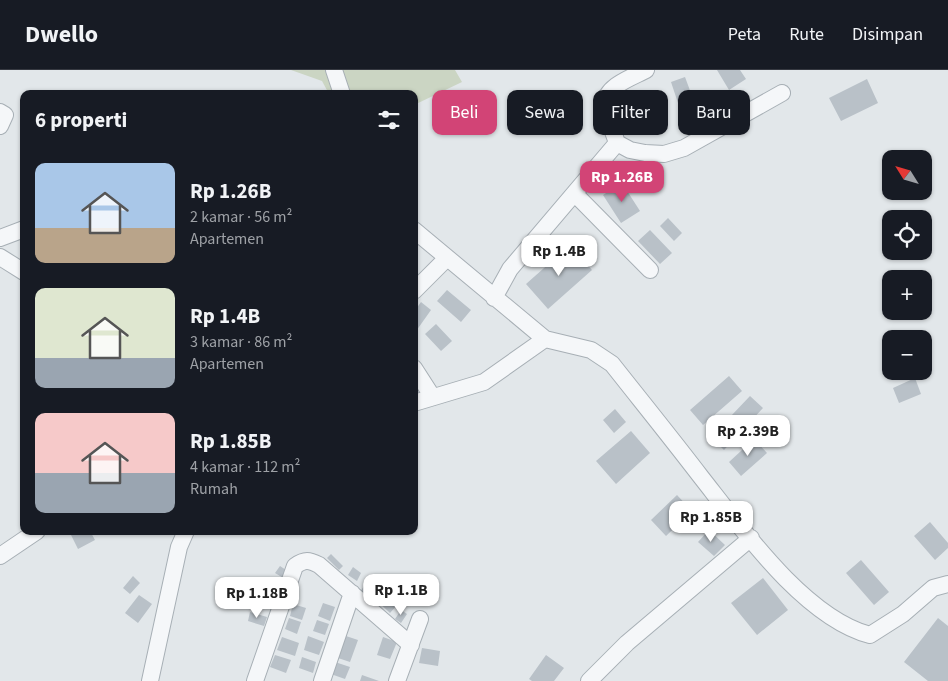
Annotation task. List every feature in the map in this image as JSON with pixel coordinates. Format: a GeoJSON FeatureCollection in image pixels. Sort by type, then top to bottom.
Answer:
{"type":"FeatureCollection","features":[{"type":"Feature","properties":{"kind":"street"},"geometry":{"type":"LineString","coordinates":[[334,70],[341,90]]}},
{"type":"Feature","properties":{"kind":"street"},"geometry":{"type":"LineString","coordinates":[[646,70],[619,84],[609,93],[605,104],[617,143],[630,150],[645,153],[664,154],[684,148],[782,93]]}},
{"type":"Feature","properties":{"kind":"street"},"geometry":{"type":"LineString","coordinates":[[0,112],[5,115],[0,126]]}},
{"type":"Feature","properties":{"kind":"street"},"geometry":{"type":"LineString","coordinates":[[494,298],[510,269],[617,143]]}},
{"type":"Feature","properties":{"kind":"street"},"geometry":{"type":"LineString","coordinates":[[575,194],[650,270]]}},
{"type":"Feature","properties":{"kind":"street"},"geometry":{"type":"LineString","coordinates":[[0,238],[20,230]]}},
{"type":"Feature","properties":{"kind":"street"},"geometry":{"type":"LineString","coordinates":[[418,233],[494,298],[545,338],[591,350],[612,364],[775,567],[806,597],[842,624],[854,631],[870,635],[903,614],[933,588],[948,584]]}},
{"type":"Feature","properties":{"kind":"street"},"geometry":{"type":"LineString","coordinates":[[0,257],[20,270]]}},
{"type":"Feature","properties":{"kind":"street"},"geometry":{"type":"LineString","coordinates":[[418,287],[447,258]]}},
{"type":"Feature","properties":{"kind":"street"},"geometry":{"type":"LineString","coordinates":[[418,401],[484,382],[545,338]]}},
{"type":"Feature","properties":{"kind":"street"},"geometry":{"type":"LineString","coordinates":[[418,374],[432,396]]}},
{"type":"Feature","properties":{"kind":"street"},"geometry":{"type":"LineString","coordinates":[[0,556],[32,535]]}},
{"type":"Feature","properties":{"kind":"street"},"geometry":{"type":"LineString","coordinates":[[150,681],[180,547],[184,535]]}},
{"type":"Feature","properties":{"kind":"street"},"geometry":{"type":"LineString","coordinates":[[589,681],[626,643],[751,538]]}},
{"type":"Feature","properties":{"kind":"street"},"geometry":{"type":"LineString","coordinates":[[255,681],[295,566],[302,561],[308,560],[320,565],[411,645]]}},
{"type":"Feature","properties":{"kind":"street"},"geometry":{"type":"LineString","coordinates":[[322,681],[352,593]]}},
{"type":"Feature","properties":{"kind":"street"},"geometry":{"type":"LineString","coordinates":[[398,681],[420,619]]}},
{"type":"Feature","properties":{"kind":"green space"},"geometry":{"type":"Polygon","coordinates":[[[291,70],[455,70],[462,82],[445,90],[432,90],[432,96],[418,103],[418,90],[327,90],[322,81],[291,70]]]}},
{"type":"Feature","properties":{"kind":"building"},"geometry":{"type":"Polygon","coordinates":[[[717,70],[740,70],[746,79],[729,90],[717,70]]]}},
{"type":"Feature","properties":{"kind":"building"},"geometry":{"type":"Polygon","coordinates":[[[685,77],[690,90],[678,90],[678,103],[671,82],[685,77]]]}},
{"type":"Feature","properties":{"kind":"building"},"geometry":{"type":"Polygon","coordinates":[[[867,79],[878,103],[841,121],[829,98],[867,79]]]}},
{"type":"Feature","properties":{"kind":"building"},"geometry":{"type":"Polygon","coordinates":[[[622,183],[640,211],[621,223],[603,195],[622,183]]]}},
{"type":"Feature","properties":{"kind":"building"},"geometry":{"type":"Polygon","coordinates":[[[668,218],[682,233],[674,241],[660,226],[668,218]]]}},
{"type":"Feature","properties":{"kind":"building"},"geometry":{"type":"Polygon","coordinates":[[[650,230],[672,253],[660,264],[638,241],[650,230]]]}},
{"type":"Feature","properties":{"kind":"building"},"geometry":{"type":"Polygon","coordinates":[[[570,245],[592,270],[548,309],[526,284],[570,245]]]}},
{"type":"Feature","properties":{"kind":"building"},"geometry":{"type":"Polygon","coordinates":[[[447,290],[471,310],[461,322],[437,301],[447,290]]]}},
{"type":"Feature","properties":{"kind":"building"},"geometry":{"type":"Polygon","coordinates":[[[421,302],[431,310],[418,328],[418,306],[421,302]]]}},
{"type":"Feature","properties":{"kind":"building"},"geometry":{"type":"Polygon","coordinates":[[[436,324],[452,341],[441,351],[425,334],[436,324]]]}},
{"type":"Feature","properties":{"kind":"building"},"geometry":{"type":"Polygon","coordinates":[[[729,376],[742,391],[703,425],[690,410],[729,376]]]}},
{"type":"Feature","properties":{"kind":"building"},"geometry":{"type":"Polygon","coordinates":[[[911,380],[916,380],[921,394],[899,403],[893,388],[911,380]]]}},
{"type":"Feature","properties":{"kind":"building"},"geometry":{"type":"Polygon","coordinates":[[[750,396],[763,408],[724,450],[711,437],[750,396]]]}},
{"type":"Feature","properties":{"kind":"building"},"geometry":{"type":"Polygon","coordinates":[[[615,409],[626,422],[614,433],[603,420],[615,409]]]}},
{"type":"Feature","properties":{"kind":"building"},"geometry":{"type":"Polygon","coordinates":[[[631,431],[650,453],[616,484],[596,461],[631,431]]]}},
{"type":"Feature","properties":{"kind":"building"},"geometry":{"type":"Polygon","coordinates":[[[754,439],[767,453],[741,476],[729,462],[754,439]]]}},
{"type":"Feature","properties":{"kind":"building"},"geometry":{"type":"Polygon","coordinates":[[[677,495],[692,511],[666,536],[651,520],[677,495]]]}},
{"type":"Feature","properties":{"kind":"building"},"geometry":{"type":"Polygon","coordinates":[[[930,522],[948,543],[948,548],[935,560],[914,536],[930,522]]]}},
{"type":"Feature","properties":{"kind":"building"},"geometry":{"type":"Polygon","coordinates":[[[709,530],[725,545],[714,556],[698,542],[709,530]]]}},
{"type":"Feature","properties":{"kind":"building"},"geometry":{"type":"Polygon","coordinates":[[[71,535],[92,535],[95,540],[78,549],[71,535]]]}},
{"type":"Feature","properties":{"kind":"building"},"geometry":{"type":"Polygon","coordinates":[[[331,554],[343,566],[339,570],[327,558],[331,554]]]}},
{"type":"Feature","properties":{"kind":"building"},"geometry":{"type":"Polygon","coordinates":[[[861,560],[889,592],[874,605],[846,573],[861,560]]]}},
{"type":"Feature","properties":{"kind":"building"},"geometry":{"type":"Polygon","coordinates":[[[280,566],[289,572],[285,579],[275,573],[280,566]]]}},
{"type":"Feature","properties":{"kind":"building"},"geometry":{"type":"Polygon","coordinates":[[[353,567],[361,573],[357,581],[348,575],[353,567]]]}},
{"type":"Feature","properties":{"kind":"building"},"geometry":{"type":"Polygon","coordinates":[[[133,576],[140,583],[130,594],[123,588],[133,576]]]}},
{"type":"Feature","properties":{"kind":"building"},"geometry":{"type":"Polygon","coordinates":[[[763,578],[788,610],[757,635],[731,603],[763,578]]]}},
{"type":"Feature","properties":{"kind":"building"},"geometry":{"type":"Polygon","coordinates":[[[268,580],[277,583],[272,595],[264,592],[268,580]]]}},
{"type":"Feature","properties":{"kind":"building"},"geometry":{"type":"Polygon","coordinates":[[[366,583],[372,587],[367,596],[360,592],[366,583]]]}},
{"type":"Feature","properties":{"kind":"building"},"geometry":{"type":"Polygon","coordinates":[[[381,589],[398,604],[390,613],[374,598],[381,589]]]}},
{"type":"Feature","properties":{"kind":"building"},"geometry":{"type":"Polygon","coordinates":[[[139,595],[152,604],[138,623],[125,613],[139,595]]]}},
{"type":"Feature","properties":{"kind":"building"},"geometry":{"type":"Polygon","coordinates":[[[323,603],[335,607],[330,621],[318,616],[323,603]]]}},
{"type":"Feature","properties":{"kind":"building"},"geometry":{"type":"Polygon","coordinates":[[[293,604],[306,608],[302,620],[290,616],[293,604]]]}},
{"type":"Feature","properties":{"kind":"building"},"geometry":{"type":"Polygon","coordinates":[[[401,610],[407,614],[401,623],[395,619],[401,610]]]}},
{"type":"Feature","properties":{"kind":"building"},"geometry":{"type":"Polygon","coordinates":[[[250,612],[267,617],[264,626],[248,621],[250,612]]]}},
{"type":"Feature","properties":{"kind":"building"},"geometry":{"type":"Polygon","coordinates":[[[289,618],[301,622],[297,634],[285,629],[289,618]]]}},
{"type":"Feature","properties":{"kind":"building"},"geometry":{"type":"Polygon","coordinates":[[[938,618],[948,626],[948,681],[928,681],[904,662],[938,618]]]}},
{"type":"Feature","properties":{"kind":"building"},"geometry":{"type":"Polygon","coordinates":[[[317,620],[329,624],[325,635],[313,631],[317,620]]]}},
{"type":"Feature","properties":{"kind":"building"},"geometry":{"type":"Polygon","coordinates":[[[343,635],[358,640],[350,662],[335,657],[343,635]]]}},
{"type":"Feature","properties":{"kind":"building"},"geometry":{"type":"Polygon","coordinates":[[[308,636],[324,642],[319,655],[304,650],[308,636]]]}},
{"type":"Feature","properties":{"kind":"building"},"geometry":{"type":"Polygon","coordinates":[[[282,637],[299,643],[295,656],[277,650],[282,637]]]}},
{"type":"Feature","properties":{"kind":"building"},"geometry":{"type":"Polygon","coordinates":[[[383,637],[397,642],[390,659],[377,655],[383,637]]]}},
{"type":"Feature","properties":{"kind":"building"},"geometry":{"type":"Polygon","coordinates":[[[422,648],[440,651],[438,666],[419,663],[422,648]]]}},
{"type":"Feature","properties":{"kind":"building"},"geometry":{"type":"Polygon","coordinates":[[[275,655],[291,660],[286,673],[270,667],[275,655]]]}},
{"type":"Feature","properties":{"kind":"building"},"geometry":{"type":"Polygon","coordinates":[[[546,655],[564,668],[554,681],[532,681],[529,679],[546,655]]]}},
{"type":"Feature","properties":{"kind":"building"},"geometry":{"type":"Polygon","coordinates":[[[302,657],[316,662],[313,673],[299,668],[302,657]]]}},
{"type":"Feature","properties":{"kind":"building"},"geometry":{"type":"Polygon","coordinates":[[[332,661],[350,667],[345,679],[328,673],[332,661]]]}},
{"type":"Feature","properties":{"kind":"building"},"geometry":{"type":"Polygon","coordinates":[[[362,675],[379,681],[360,681],[362,675]]]}}]}
